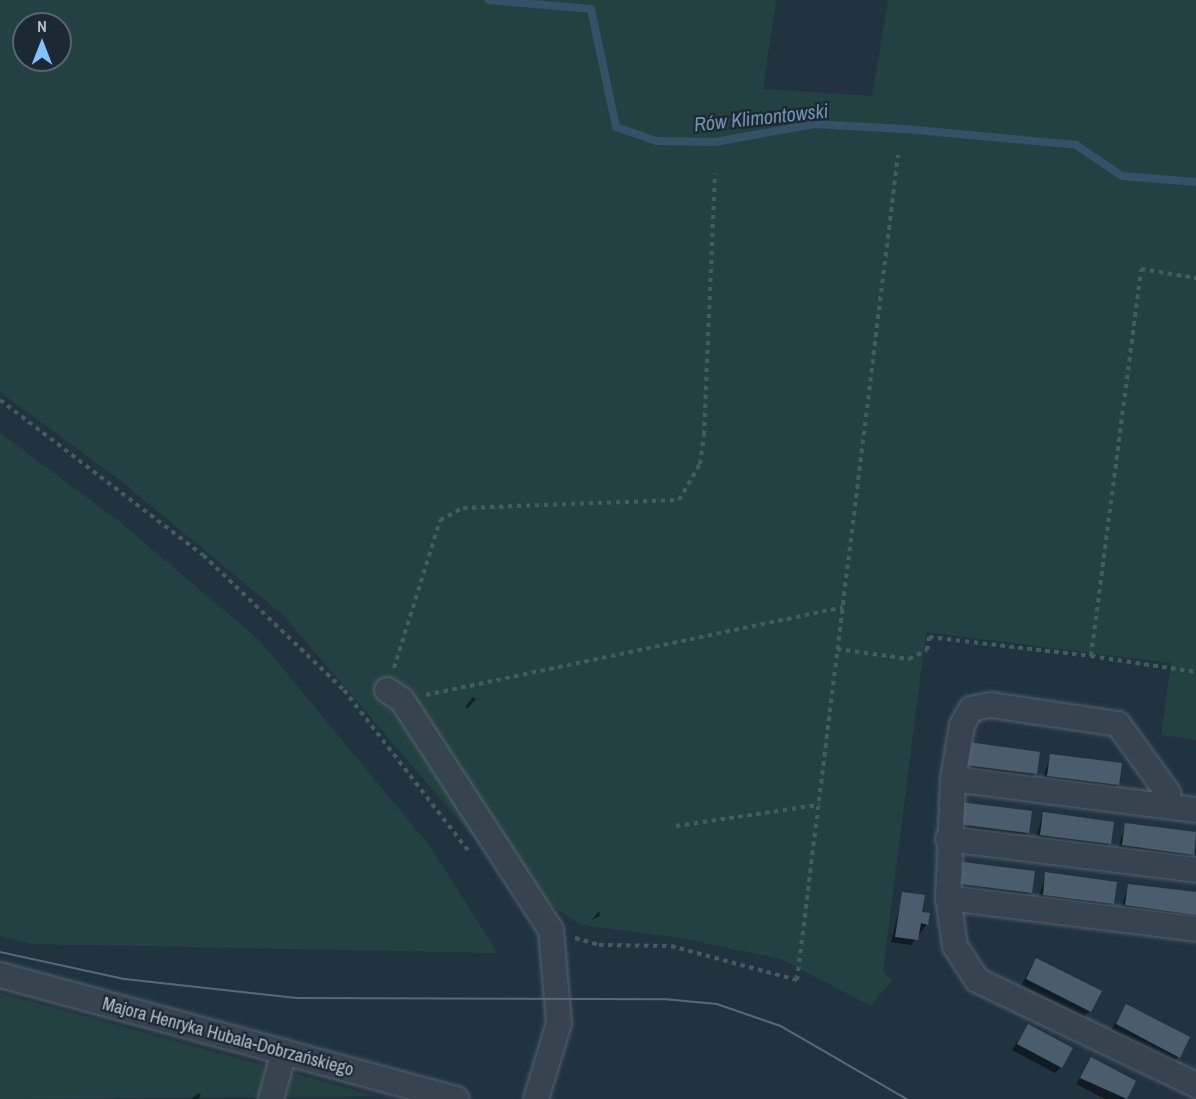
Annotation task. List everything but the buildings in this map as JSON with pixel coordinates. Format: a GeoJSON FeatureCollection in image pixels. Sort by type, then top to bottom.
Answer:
{"type":"FeatureCollection","features":[{"type":"Feature","properties":{"kind":"street"},"geometry":{"type":"LineString","coordinates":[[395,695],[551,930],[558,1023],[536,1099]]}},
{"type":"Feature","properties":{"kind":"street"},"geometry":{"type":"LineString","coordinates":[[1167,806],[1168,793],[1118,724],[991,705],[971,709],[962,725],[953,779],[948,839],[948,897],[955,946],[977,980],[1196,1085]]}},
{"type":"Feature","properties":{"kind":"street"},"geometry":{"type":"LineString","coordinates":[[953,779],[1196,810]]}},
{"type":"Feature","properties":{"kind":"street"},"geometry":{"type":"LineString","coordinates":[[948,839],[1196,870]]}},
{"type":"Feature","properties":{"kind":"street"},"geometry":{"type":"LineString","coordinates":[[948,897],[1196,929]]}},
{"type":"Feature","properties":{"kind":"street","name":"Majora Henryka Hubala-Dobrzańskiego"},"geometry":{"type":"LineString","coordinates":[[0,975],[456,1099]]}},
{"type":"Feature","properties":{"kind":"street"},"geometry":{"type":"LineString","coordinates":[[271,1099],[284,1052]]}},
{"type":"Feature","properties":{"kind":"path"},"geometry":{"type":"LineString","coordinates":[[551,930],[599,945],[671,946],[796,980],[898,155]]}},
{"type":"Feature","properties":{"kind":"path"},"geometry":{"type":"LineString","coordinates":[[715,173],[704,435],[700,464],[679,500],[463,508],[440,520],[395,695],[843,607]]}},
{"type":"Feature","properties":{"kind":"path"},"geometry":{"type":"LineString","coordinates":[[1091,656],[1141,269],[1196,278]]}},
{"type":"Feature","properties":{"kind":"path"},"geometry":{"type":"LineString","coordinates":[[0,400],[203,555],[344,690],[473,857]]}},
{"type":"Feature","properties":{"kind":"path"},"geometry":{"type":"LineString","coordinates":[[837,650],[909,659],[927,650],[929,637],[1091,656],[1196,672]]}},
{"type":"Feature","properties":{"kind":"path"},"geometry":{"type":"LineString","coordinates":[[676,826],[819,805]]}},
{"type":"Feature","properties":{"kind":"green space"},"geometry":{"type":"Polygon","coordinates":[[[0,0],[776,0],[763,89],[872,96],[888,0],[1196,0],[1196,740],[1161,735],[1171,663],[926,632],[883,971],[892,980],[871,1006],[781,959],[681,938],[581,925],[534,894],[507,852],[487,853],[283,615],[120,480],[0,392],[0,0]]]}},
{"type":"Feature","properties":{"kind":"green space"},"geometry":{"type":"Polygon","coordinates":[[[0,433],[120,522],[259,640],[429,845],[498,953],[32,944],[0,936],[0,433]]]}},
{"type":"Feature","properties":{"kind":"green space"},"geometry":{"type":"Polygon","coordinates":[[[0,993],[376,1096],[0,1099],[0,993]]]}},
{"type":"Feature","properties":{"kind":"waterway","name":"Rów Klimontowski"},"geometry":{"type":"LineString","coordinates":[[489,0],[591,9],[616,127],[657,141],[715,142],[814,124],[905,129],[1076,145],[1122,176],[1196,182]]}},
{"type":"Feature","properties":{"kind":"tram line"},"geometry":{"type":"LineString","coordinates":[[0,952],[125,979],[296,998],[664,999],[717,1004],[781,1026],[907,1099]]}}]}
